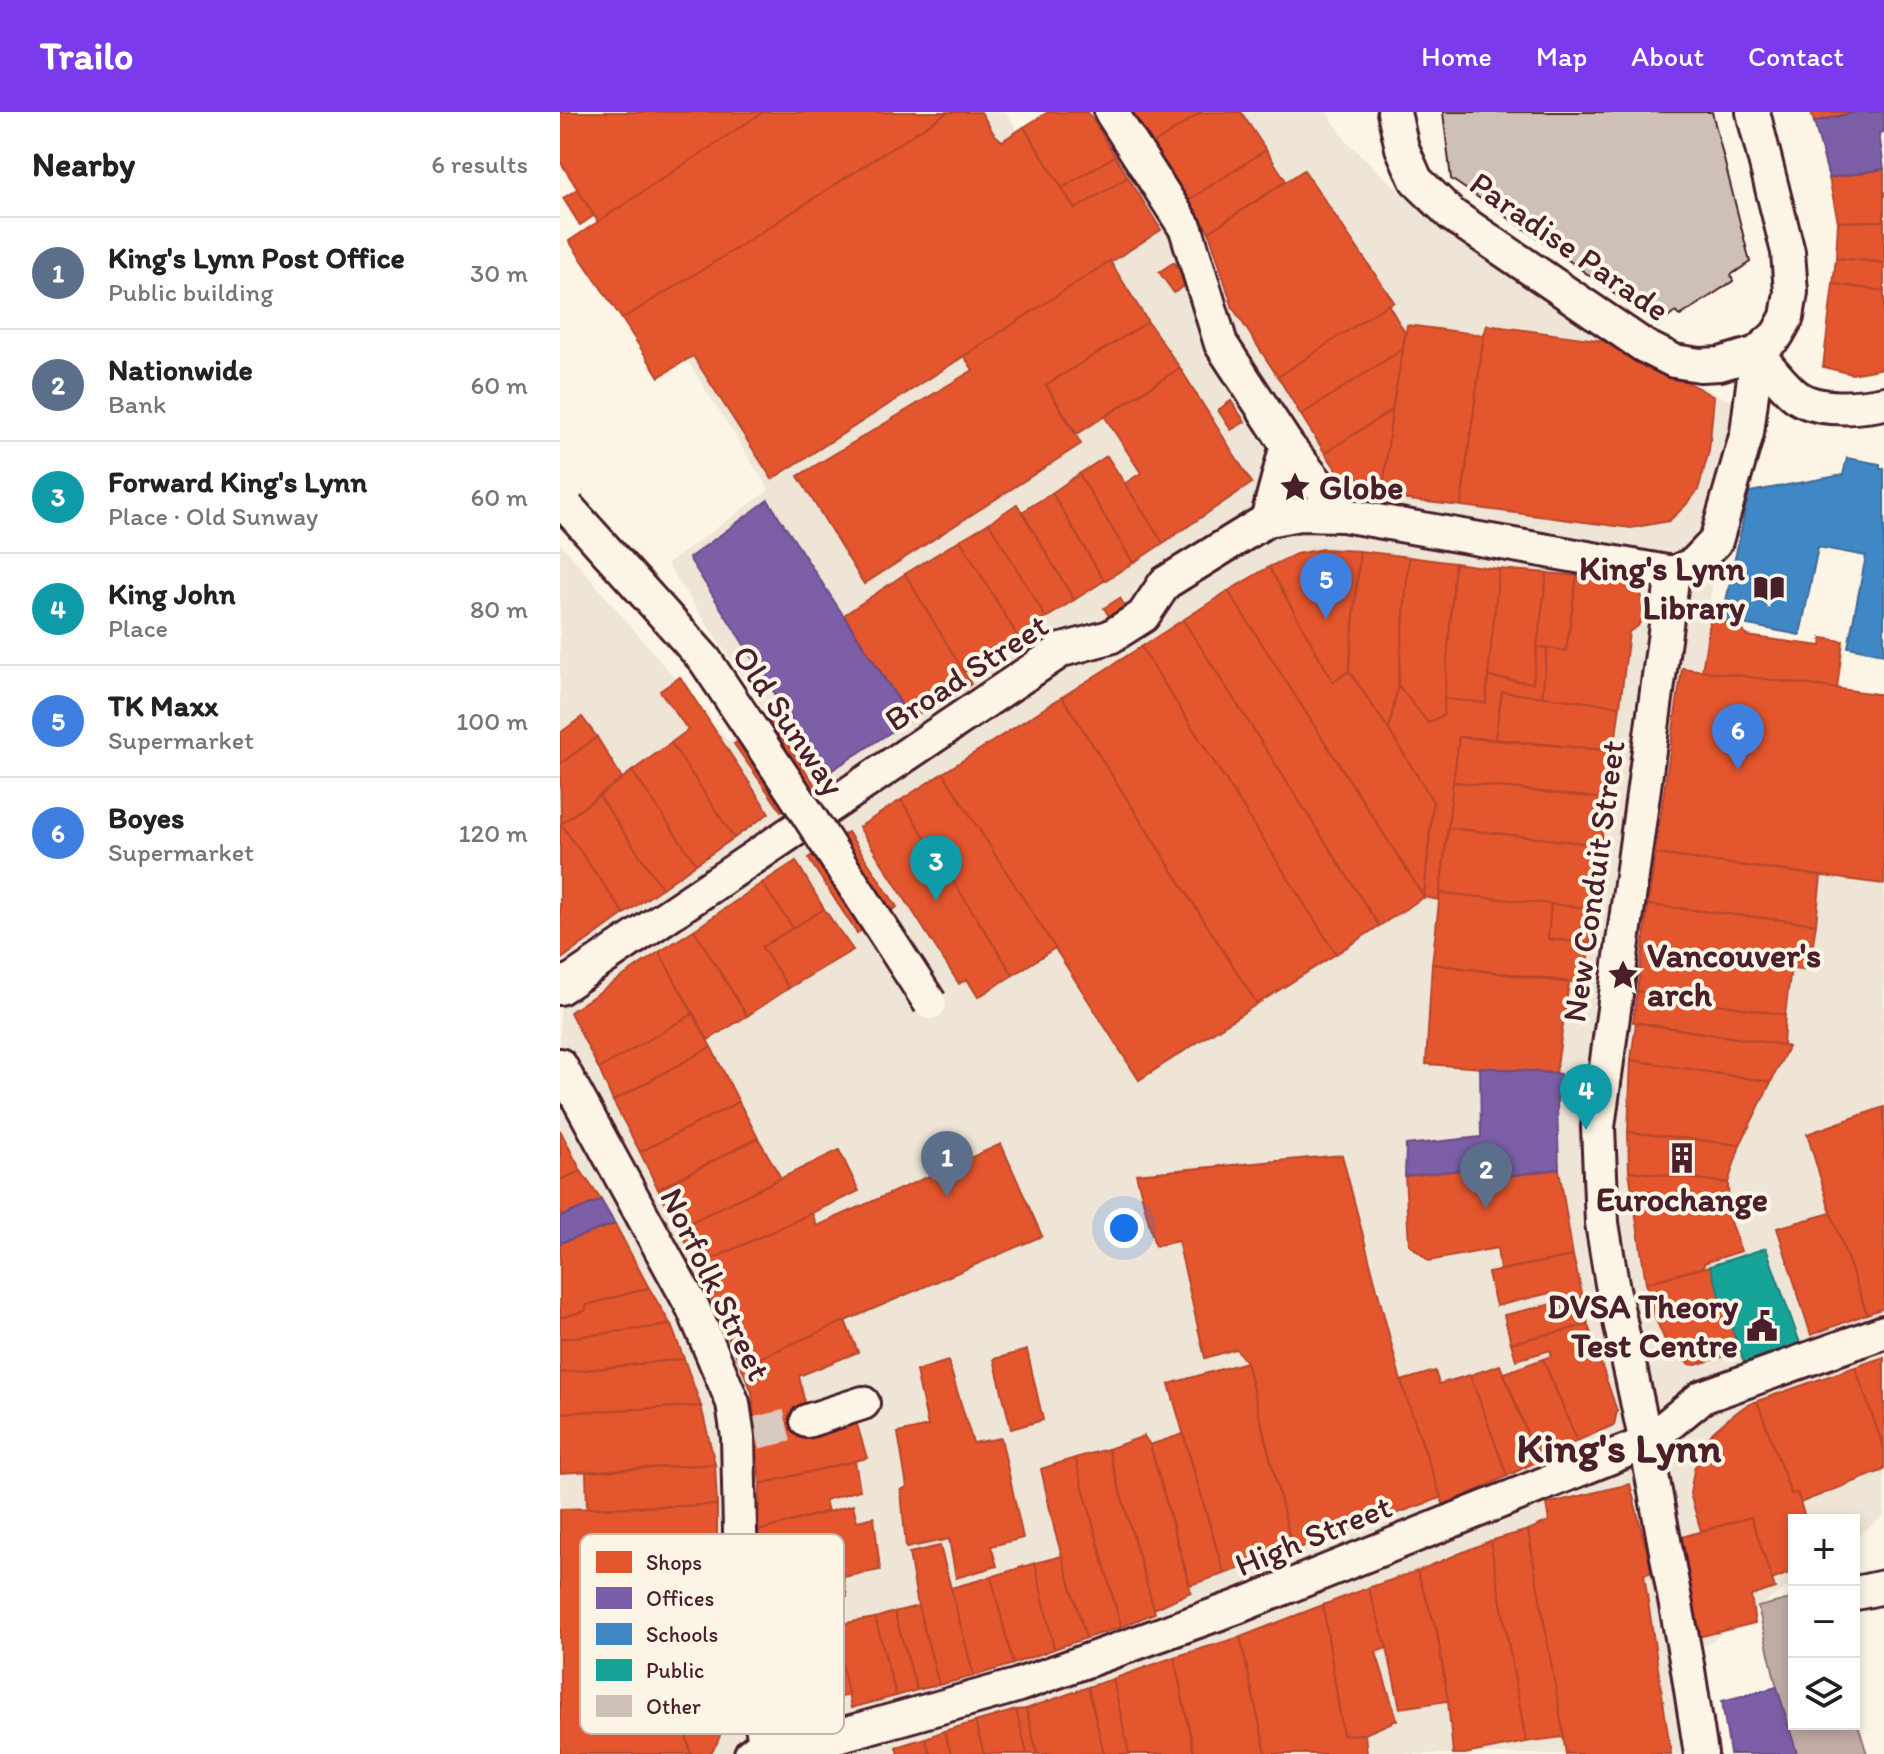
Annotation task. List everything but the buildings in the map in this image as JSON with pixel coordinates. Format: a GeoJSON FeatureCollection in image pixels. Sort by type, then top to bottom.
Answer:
{"type":"FeatureCollection","features":[{"type":"Feature","properties":{"kind":"street"},"geometry":{"type":"LineString","coordinates":[[1111,112],[1186,229],[1221,344],[1287,445],[1343,515]]}},
{"type":"Feature","properties":{"kind":"street","name":"Paradise Parade"},"geometry":{"type":"LineString","coordinates":[[1394,112],[1402,148],[1416,180],[1452,215],[1644,346],[1674,361],[1700,365],[1720,364],[1757,353]]}},
{"type":"Feature","properties":{"kind":"street"},"geometry":{"type":"LineString","coordinates":[[1673,573],[1694,564],[1716,541],[1747,433],[1757,353],[1777,335],[1787,317],[1791,292],[1788,252],[1753,112]]}},
{"type":"Feature","properties":{"kind":"street"},"geometry":{"type":"LineString","coordinates":[[1757,353],[1798,397],[1825,406],[1860,408],[1884,403]]}},
{"type":"Feature","properties":{"kind":"street"},"geometry":{"type":"LineString","coordinates":[[1267,520],[1287,445]]}},
{"type":"Feature","properties":{"kind":"street","name":"Old Sunway"},"geometry":{"type":"LineString","coordinates":[[564,503],[705,660],[930,1003]]}},
{"type":"Feature","properties":{"kind":"street","name":"Broad Street"},"geometry":{"type":"LineString","coordinates":[[560,988],[1062,650],[1110,637],[1143,616],[1165,583],[1267,520],[1299,514],[1343,515],[1673,573]]}},
{"type":"Feature","properties":{"kind":"street","name":"New Conduit Street"},"geometry":{"type":"LineString","coordinates":[[1673,573],[1598,1127],[1602,1223],[1612,1284],[1646,1443],[1701,1754]]}},
{"type":"Feature","properties":{"kind":"street","name":"Norfolk Street"},"geometry":{"type":"LineString","coordinates":[[560,1065],[693,1308],[747,1435],[743,1534]]}},
{"type":"Feature","properties":{"kind":"street","name":"High Street"},"geometry":{"type":"LineString","coordinates":[[758,1748],[819,1741],[1016,1686],[1237,1607],[1646,1443],[1702,1397],[1884,1332]]}},
{"type":"Feature","properties":{"kind":"street"},"geometry":{"type":"LineString","coordinates":[[807,1421],[863,1403]]}},
{"type":"Feature","properties":{"kind":"shaded area"},"geometry":{"type":"Polygon","coordinates":[[[763,112],[1005,112],[1021,135],[1056,112],[1327,112],[1347,142],[1449,237],[1629,352],[1741,406],[1710,600],[1711,614],[1736,623],[1747,636],[1820,646],[1822,638],[1843,641],[1837,689],[1884,695],[1884,1516],[1860,1534],[1860,1514],[1788,1514],[1788,1586],[1698,1651],[1698,1754],[560,1754],[560,543],[729,742],[768,716],[667,564],[769,490],[685,357],[763,112]]]}},
{"type":"Feature","properties":{"kind":"shaded area"},"geometry":{"type":"Polygon","coordinates":[[[1788,1600],[1788,1724],[1777,1688],[1758,1607],[1788,1600]]]}},
{"type":"Feature","properties":{"kind":"shaded area"},"geometry":{"type":"Polygon","coordinates":[[[1790,1730],[1860,1730],[1867,1754],[1797,1754],[1790,1730]]]}},
{"type":"Feature","properties":{"kind":"tunnel"},"geometry":{"type":"LineString","coordinates":[[756,1433],[807,1421]]}},
{"type":"Feature","properties":{"kind":"place","name":"Globe"},"geometry":{"type":"Point","coordinates":[1295,487]}},
{"type":"Feature","properties":{"kind":"place","name":"King's Lynn Library"},"geometry":{"type":"Point","coordinates":[1769,588]}},
{"type":"Feature","properties":{"kind":"place","name":"TK Maxx"},"geometry":{"type":"Point","coordinates":[1326,619]}},
{"type":"Feature","properties":{"kind":"place","name":"Boyes"},"geometry":{"type":"Point","coordinates":[1738,770]}},
{"type":"Feature","properties":{"kind":"place","name":"Forward King's Lynn"},"geometry":{"type":"Point","coordinates":[936,901]}},
{"type":"Feature","properties":{"kind":"place","name":"Vancouver's arch"},"geometry":{"type":"Point","coordinates":[1623,975]}},
{"type":"Feature","properties":{"kind":"place","name":"King John"},"geometry":{"type":"Point","coordinates":[1586,1130]}},
{"type":"Feature","properties":{"kind":"place","name":"Eurochange"},"geometry":{"type":"Point","coordinates":[1682,1158]}},
{"type":"Feature","properties":{"kind":"place","name":"King's Lynn Post Office"},"geometry":{"type":"Point","coordinates":[947,1197]}},
{"type":"Feature","properties":{"kind":"place","name":"Nationwide"},"geometry":{"type":"Point","coordinates":[1486,1209]}},
{"type":"Feature","properties":{"kind":"place","name":"DVSA Theory Test Centre"},"geometry":{"type":"Point","coordinates":[1762,1326]}},
{"type":"Feature","properties":{"kind":"district","name":"King's Lynn"},"geometry":{"type":"Point","coordinates":[1619,1447]}}]}
